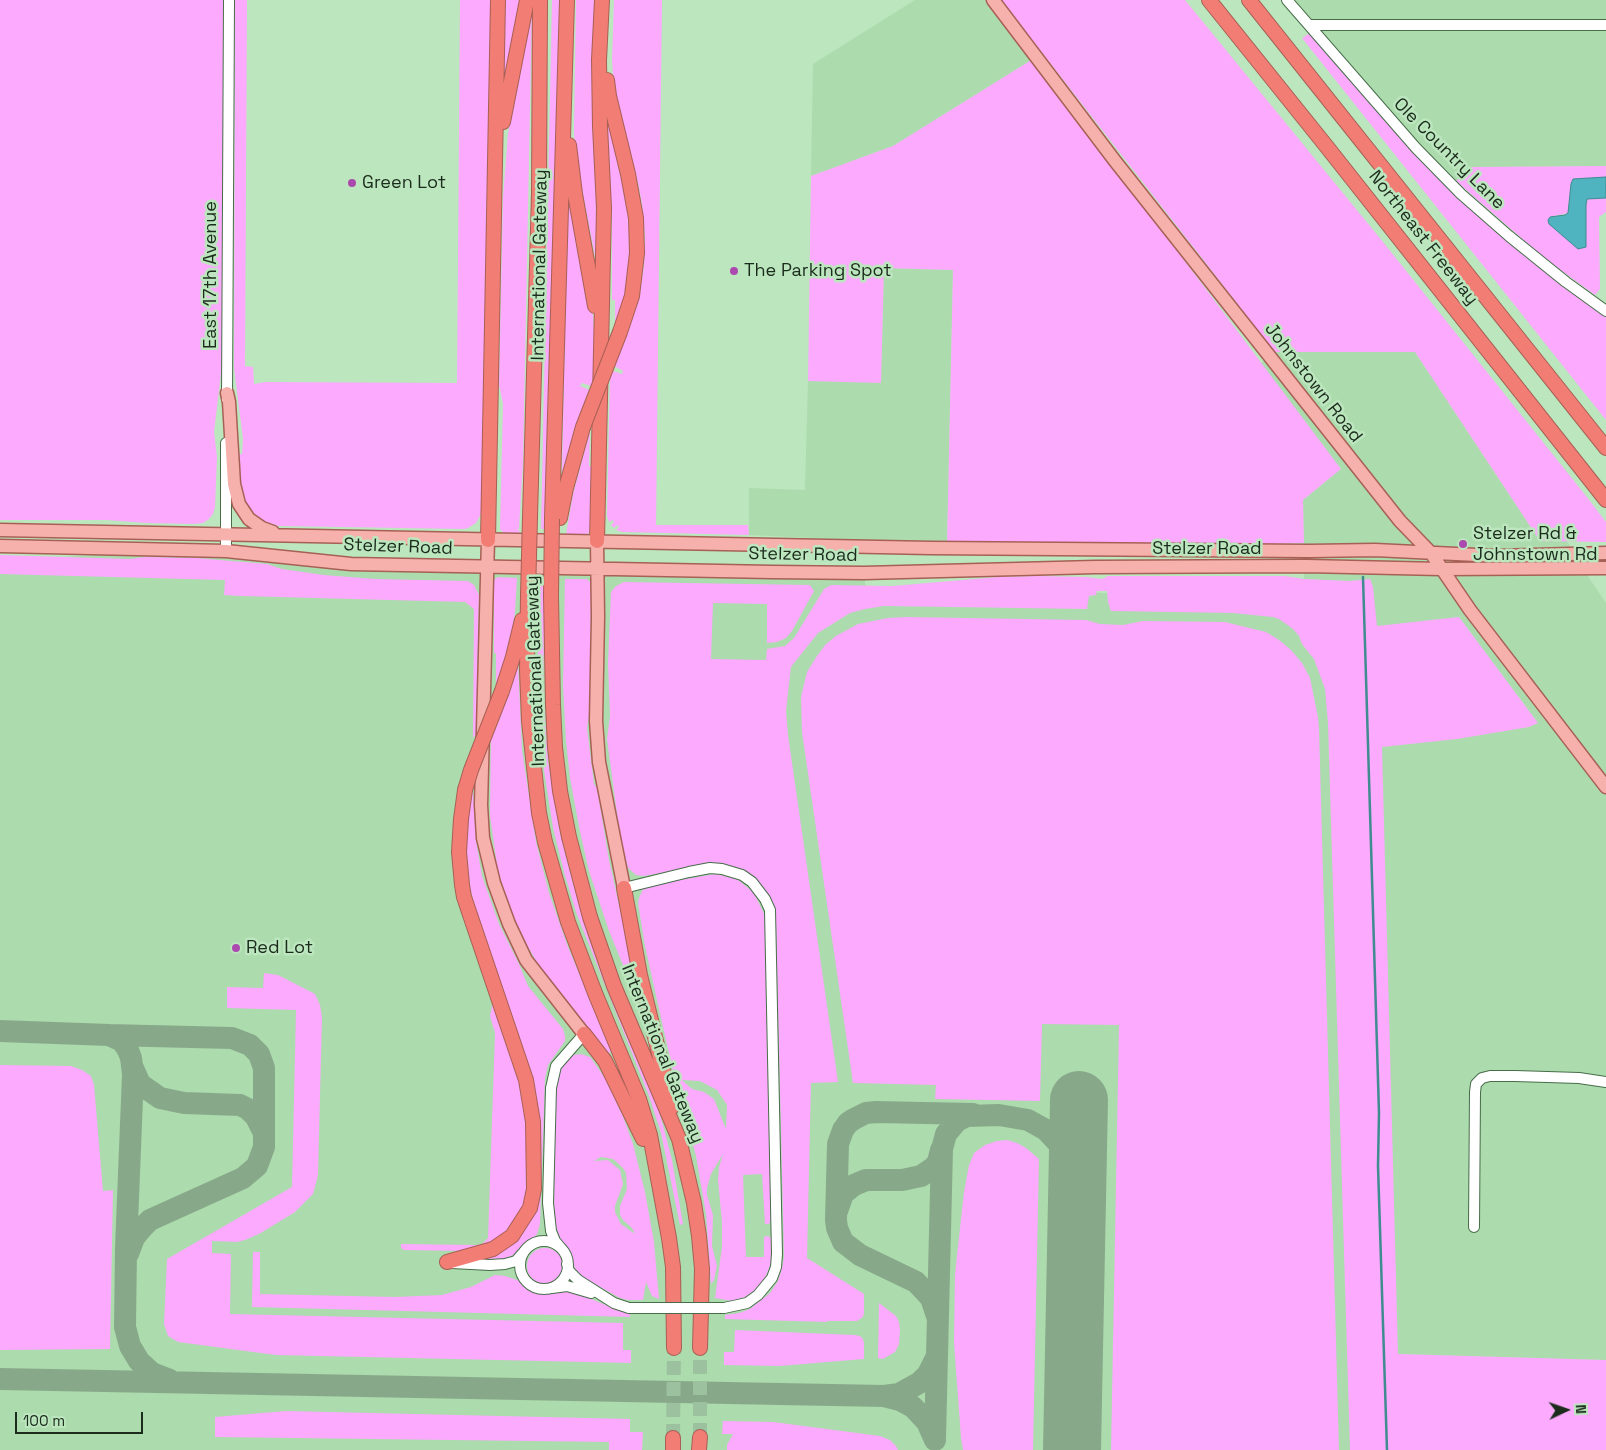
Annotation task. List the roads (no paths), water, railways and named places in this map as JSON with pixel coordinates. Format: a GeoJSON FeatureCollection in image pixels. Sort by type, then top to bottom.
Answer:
{"type":"FeatureCollection","features":[{"type":"Feature","properties":{"kind":"highway"},"geometry":{"type":"LineString","coordinates":[[488,540],[498,0]]}},
{"type":"Feature","properties":{"kind":"highway"},"geometry":{"type":"LineString","coordinates":[[495,172],[527,0]]}},
{"type":"Feature","properties":{"kind":"highway","name":"International Gateway"},"geometry":{"type":"LineString","coordinates":[[540,0],[539,193],[527,670],[529,721],[535,784],[545,842],[568,922],[639,1099],[650,1135],[673,1267],[674,1348]]}},
{"type":"Feature","properties":{"kind":"highway"},"geometry":{"type":"LineString","coordinates":[[539,133],[548,0]]}},
{"type":"Feature","properties":{"kind":"highway","name":"International Gateway"},"geometry":{"type":"LineString","coordinates":[[567,0],[563,102],[556,518],[552,555],[552,705],[560,791],[577,870],[590,917],[614,986],[680,1139],[699,1236],[702,1269],[700,1348]]}},
{"type":"Feature","properties":{"kind":"highway"},"geometry":{"type":"LineString","coordinates":[[597,541],[604,208],[599,60],[602,0]]}},
{"type":"Feature","properties":{"kind":"highway","name":"Northeast Freeway"},"geometry":{"type":"LineString","coordinates":[[1209,0],[1606,500]]}},
{"type":"Feature","properties":{"kind":"highway","name":"Northeast Freeway"},"geometry":{"type":"LineString","coordinates":[[1249,0],[1606,448]]}},
{"type":"Feature","properties":{"kind":"highway"},"geometry":{"type":"LineString","coordinates":[[556,518],[583,427],[632,296],[637,253],[636,218],[628,174],[609,96],[602,17]]}},
{"type":"Feature","properties":{"kind":"highway"},"geometry":{"type":"LineString","coordinates":[[563,102],[575,194],[600,338]]}},
{"type":"Feature","properties":{"kind":"highway"},"geometry":{"type":"LineString","coordinates":[[447,1262],[493,1249],[512,1236],[530,1208],[534,1189],[533,1122],[524,1072],[464,897],[459,852],[461,819],[470,770],[502,691],[513,657],[528,595]]}},
{"type":"Feature","properties":{"kind":"highway"},"geometry":{"type":"LineString","coordinates":[[624,888],[640,975],[680,1139]]}},
{"type":"Feature","properties":{"kind":"highway"},"geometry":{"type":"LineString","coordinates":[[584,1034],[605,1061],[643,1138],[658,1177]]}},
{"type":"Feature","properties":{"kind":"main road","name":"Johnstown Road"},"geometry":{"type":"LineString","coordinates":[[993,0],[1115,161],[1400,522],[1431,553],[1440,569],[1470,610],[1606,787]]}},
{"type":"Feature","properties":{"kind":"main road"},"geometry":{"type":"LineString","coordinates":[[227,394],[230,402],[234,484],[238,504],[249,519],[262,528],[285,535]]}},
{"type":"Feature","properties":{"kind":"main road","name":"Stelzer Road"},"geometry":{"type":"LineString","coordinates":[[0,530],[931,548],[1375,550],[1496,556],[1606,552]]}},
{"type":"Feature","properties":{"kind":"main road"},"geometry":{"type":"LineString","coordinates":[[488,540],[481,805],[484,838],[494,883],[509,924],[526,960],[584,1034]]}},
{"type":"Feature","properties":{"kind":"main road"},"geometry":{"type":"LineString","coordinates":[[597,541],[596,721],[599,762],[624,888]]}},
{"type":"Feature","properties":{"kind":"main road","name":"Stelzer Road"},"geometry":{"type":"LineString","coordinates":[[0,546],[226,551],[351,564],[864,573],[1108,567],[1606,568]]}},
{"type":"Feature","properties":{"kind":"street","name":"East 17th Avenue"},"geometry":{"type":"LineString","coordinates":[[226,551],[229,0]]}},
{"type":"Feature","properties":{"kind":"street","name":"Ole Country Lane"},"geometry":{"type":"LineString","coordinates":[[1287,0],[1410,141],[1461,194],[1566,282],[1606,311]]}},
{"type":"Feature","properties":{"kind":"street"},"geometry":{"type":"LineString","coordinates":[[1308,25],[1606,25]]}},
{"type":"Feature","properties":{"kind":"street"},"geometry":{"type":"LineString","coordinates":[[548,1203],[551,1231],[564,1254],[569,1271],[618,1306],[628,1308],[724,1308],[747,1303],[758,1295],[772,1278],[776,1267],[770,910],[765,899],[752,882],[742,876],[722,869],[710,868],[689,872],[624,888]]}},
{"type":"Feature","properties":{"kind":"street"},"geometry":{"type":"LineString","coordinates":[[536,1243],[544,1232],[548,1203],[550,1094],[553,1074],[558,1062],[584,1034]]}},
{"type":"Feature","properties":{"kind":"street"},"geometry":{"type":"LineString","coordinates":[[1474,1227],[1476,1084],[1482,1078],[1490,1076],[1579,1078],[1606,1082]]}},
{"type":"Feature","properties":{"kind":"street"},"geometry":{"type":"LineString","coordinates":[[447,1262],[505,1264],[516,1261],[526,1248],[536,1243],[546,1241],[560,1248]]}},
{"type":"Feature","properties":{"kind":"street"},"geometry":{"type":"LineString","coordinates":[[522,1254],[520,1268],[526,1281],[539,1288],[572,1287],[602,1296]]}},
{"type":"Feature","properties":{"kind":"street"},"geometry":{"type":"LineString","coordinates":[[549,1288],[560,1282],[564,1276],[567,1264]]}},
{"type":"Feature","properties":{"kind":"water"},"geometry":{"type":"Polygon","coordinates":[[[1606,177],[1606,198],[1587,199],[1586,247],[1578,249],[1549,224],[1548,220],[1550,217],[1568,213],[1573,179],[1606,177]]]}},
{"type":"Feature","properties":{"kind":"waterway"},"geometry":{"type":"LineString","coordinates":[[1363,577],[1387,1450]]}},
{"type":"Feature","properties":{"kind":"tunnel"},"geometry":{"type":"LineString","coordinates":[[673,1438],[674,1348]]}},
{"type":"Feature","properties":{"kind":"tunnel"},"geometry":{"type":"LineString","coordinates":[[700,1348],[700,1437]]}},
{"type":"Feature","properties":{"kind":"place","name":"Green Lot"},"geometry":{"type":"Point","coordinates":[352,183]}},
{"type":"Feature","properties":{"kind":"place","name":"The Parking Spot"},"geometry":{"type":"Point","coordinates":[734,271]}},
{"type":"Feature","properties":{"kind":"place","name":"Stelzer Rd & Johnstown Rd"},"geometry":{"type":"Point","coordinates":[1463,544]}},
{"type":"Feature","properties":{"kind":"place","name":"Red Lot"},"geometry":{"type":"Point","coordinates":[236,948]}}]}
